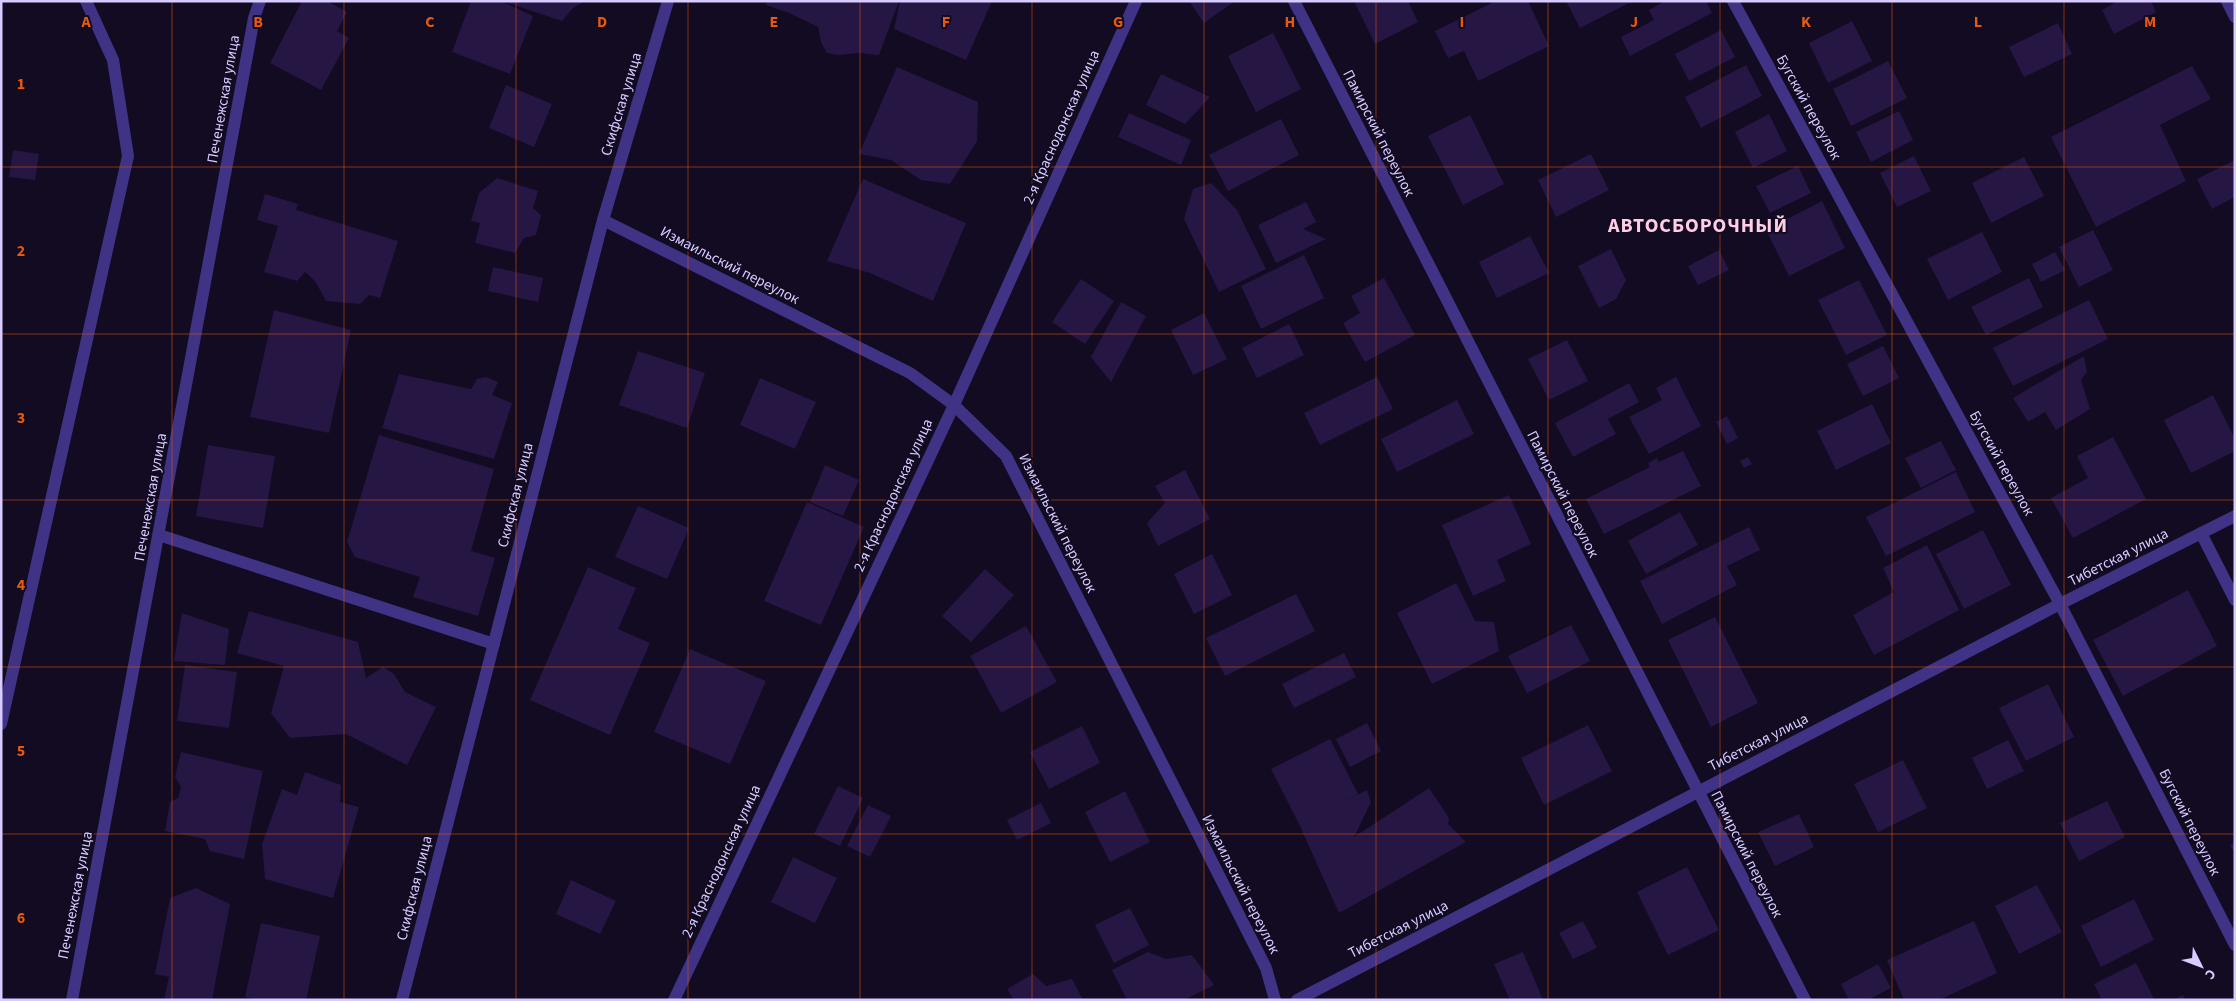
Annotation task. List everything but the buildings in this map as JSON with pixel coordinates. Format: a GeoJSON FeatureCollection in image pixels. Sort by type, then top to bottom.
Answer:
{"type":"FeatureCollection","features":[{"type":"Feature","properties":{"kind":"street"},"geometry":{"type":"LineString","coordinates":[[1,724],[128,156],[112,60],[86,1]]}},
{"type":"Feature","properties":{"kind":"street","name":"Печенежская улица"},"geometry":{"type":"LineString","coordinates":[[72,1000],[253,28],[260,1]]}},
{"type":"Feature","properties":{"kind":"street","name":"Скифская улица"},"geometry":{"type":"LineString","coordinates":[[402,1000],[603,220],[668,1]]}},
{"type":"Feature","properties":{"kind":"street","name":"2-я Краснодонская улица"},"geometry":{"type":"LineString","coordinates":[[674,1000],[954,405],[1136,1]]}},
{"type":"Feature","properties":{"kind":"street","name":"Памирский переулок"},"geometry":{"type":"LineString","coordinates":[[1294,1],[1805,1000]]}},
{"type":"Feature","properties":{"kind":"street","name":"Бугский переулок"},"geometry":{"type":"LineString","coordinates":[[1733,1],[2060,604],[2235,945]]}},
{"type":"Feature","properties":{"kind":"street"},"geometry":{"type":"LineString","coordinates":[[2227,1],[2235,17]]}},
{"type":"Feature","properties":{"kind":"street","name":"Измаильский переулок"},"geometry":{"type":"LineString","coordinates":[[603,220],[910,373],[954,405],[1006,456],[1261,960],[1275,1000]]}},
{"type":"Feature","properties":{"kind":"street","name":"Тибетская улица"},"geometry":{"type":"LineString","coordinates":[[1297,1000],[2060,604],[2235,516]]}},
{"type":"Feature","properties":{"kind":"street"},"geometry":{"type":"LineString","coordinates":[[2201,533],[2235,600]]}},
{"type":"Feature","properties":{"kind":"street"},"geometry":{"type":"LineString","coordinates":[[159,535],[494,644]]}},
{"type":"Feature","properties":{"kind":"district","name":"АВТОСБОРОЧНЫЙ"},"geometry":{"type":"Point","coordinates":[1698,225]}}]}
